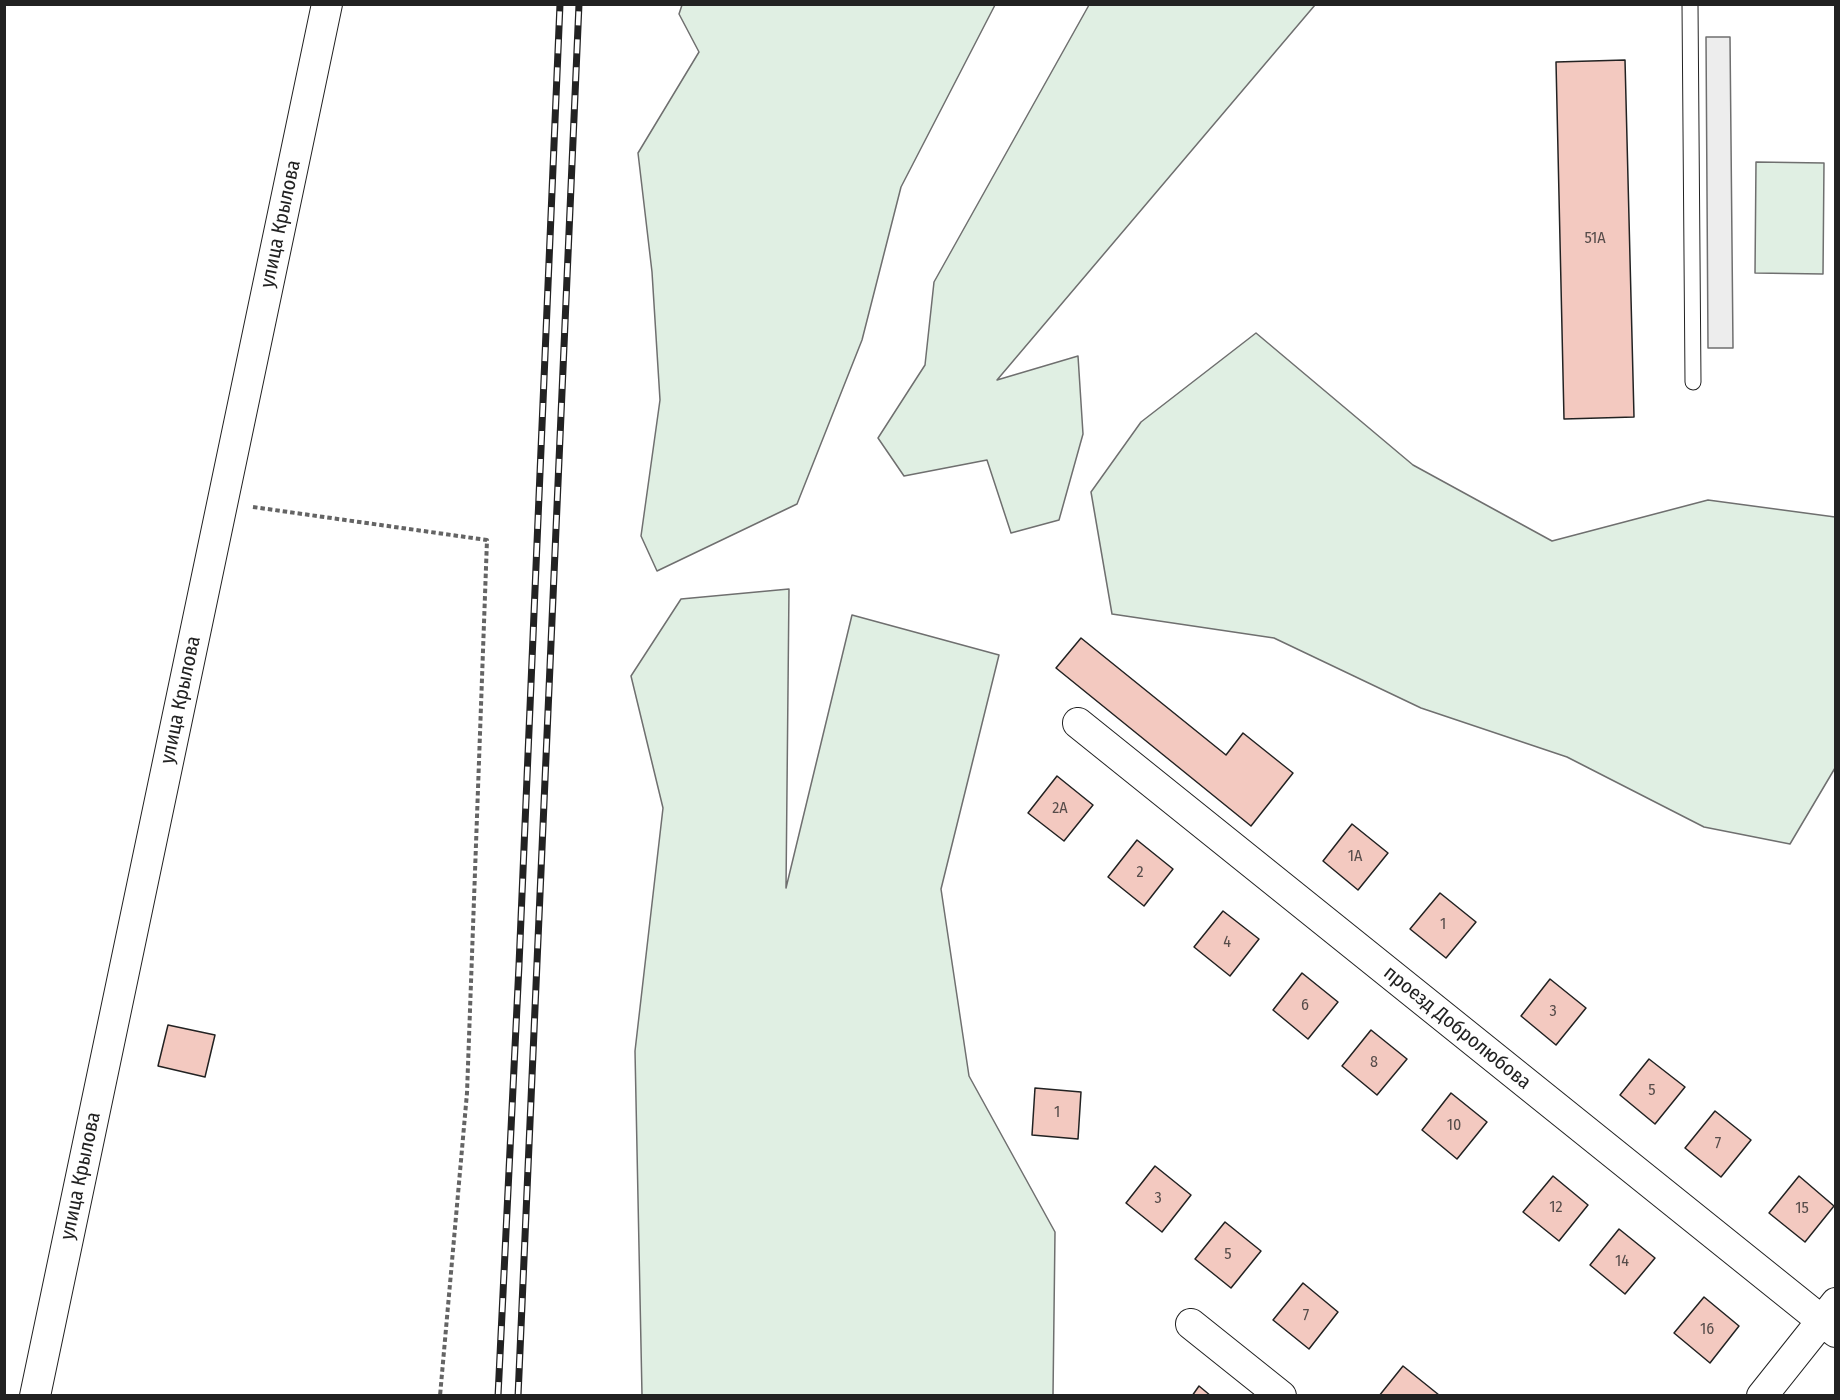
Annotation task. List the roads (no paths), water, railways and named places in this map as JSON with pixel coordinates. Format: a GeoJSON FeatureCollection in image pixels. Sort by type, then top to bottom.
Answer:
{"type":"FeatureCollection","features":[{"type":"Feature","properties":{"kind":"street","name":"улица Крылова"},"geometry":{"type":"LineString","coordinates":[[35,1395],[327,4]]}},
{"type":"Feature","properties":{"kind":"street","name":"проезд Добролюбова"},"geometry":{"type":"LineString","coordinates":[[1078,723],[1831,1319]]}},
{"type":"Feature","properties":{"kind":"street"},"geometry":{"type":"LineString","coordinates":[[1762,1395],[1831,1319]]}},
{"type":"Feature","properties":{"kind":"street"},"geometry":{"type":"LineString","coordinates":[[1191,1324],[1281,1395]]}},
{"type":"Feature","properties":{"kind":"lane"},"geometry":{"type":"LineString","coordinates":[[1690,4],[1693,382]]}},
{"type":"Feature","properties":{"kind":"railway"},"geometry":{"type":"LineString","coordinates":[[498,1396],[519,965],[560,4]]}},
{"type":"Feature","properties":{"kind":"railway"},"geometry":{"type":"LineString","coordinates":[[518,1396],[579,4]]}}]}
